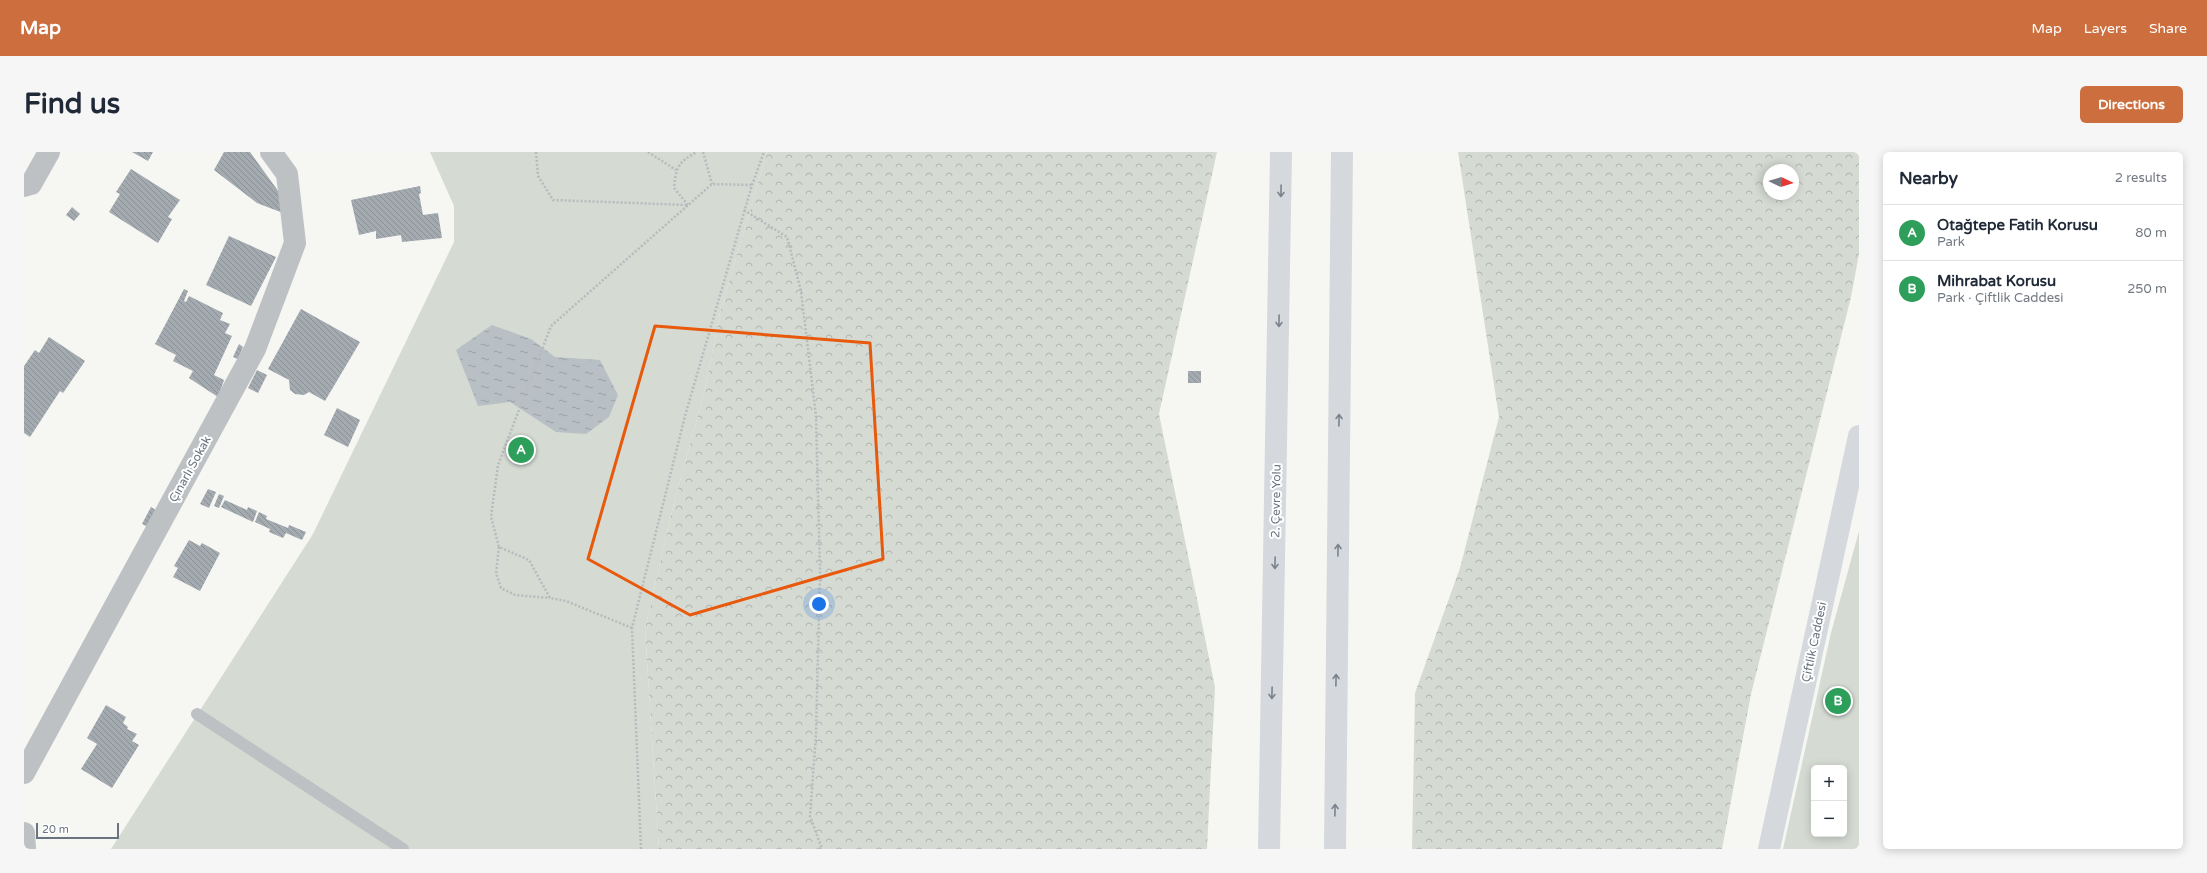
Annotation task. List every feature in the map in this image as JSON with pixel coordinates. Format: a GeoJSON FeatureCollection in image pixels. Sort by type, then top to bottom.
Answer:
{"type":"FeatureCollection","features":[{"type":"Feature","properties":{"kind":"main road","name":"2. Çevre Yolu"},"geometry":{"type":"LineString","coordinates":[[1269,849],[1281,152]]}},
{"type":"Feature","properties":{"kind":"main road"},"geometry":{"type":"LineString","coordinates":[[1335,849],[1342,152]]}},
{"type":"Feature","properties":{"kind":"main road","name":"Çiftlik Caddesi"},"geometry":{"type":"LineString","coordinates":[[1769,849],[1859,436]]}},
{"type":"Feature","properties":{"kind":"street"},"geometry":{"type":"LineString","coordinates":[[24,186],[31,184],[49,152]]}},
{"type":"Feature","properties":{"kind":"street","name":"Çınarlı Sokak"},"geometry":{"type":"LineString","coordinates":[[24,774],[255,349],[295,243],[287,174],[271,152]]}},
{"type":"Feature","properties":{"kind":"street"},"geometry":{"type":"LineString","coordinates":[[24,833],[25,849]]}},
{"type":"Feature","properties":{"kind":"lane"},"geometry":{"type":"LineString","coordinates":[[197,714],[403,849]]}},
{"type":"Feature","properties":{"kind":"path"},"geometry":{"type":"LineString","coordinates":[[536,152],[538,176],[553,200],[688,205]]}},
{"type":"Feature","properties":{"kind":"path"},"geometry":{"type":"LineString","coordinates":[[648,152],[676,170]]}},
{"type":"Feature","properties":{"kind":"path"},"geometry":{"type":"LineString","coordinates":[[688,205],[674,188],[676,170],[685,158],[697,152]]}},
{"type":"Feature","properties":{"kind":"path"},"geometry":{"type":"LineString","coordinates":[[703,152],[712,184]]}},
{"type":"Feature","properties":{"kind":"path"},"geometry":{"type":"LineString","coordinates":[[641,849],[632,628],[685,416],[744,210],[764,152]]}},
{"type":"Feature","properties":{"kind":"path"},"geometry":{"type":"LineString","coordinates":[[632,628],[566,601],[515,595],[501,588],[496,574],[499,547],[491,517],[498,464],[551,326],[712,184],[752,185]]}},
{"type":"Feature","properties":{"kind":"path"},"geometry":{"type":"LineString","coordinates":[[744,210],[787,237],[802,298],[816,416],[820,572],[816,735],[810,816],[822,849]]}},
{"type":"Feature","properties":{"kind":"path"},"geometry":{"type":"LineString","coordinates":[[499,547],[529,560],[550,598]]}},
{"type":"Feature","properties":{"kind":"highlighted area"},"geometry":{"type":"Polygon","coordinates":[[[655,326],[870,343],[883,559],[690,615],[588,559],[655,326]]]}},
{"type":"Feature","properties":{"kind":"green space"},"geometry":{"type":"Polygon","coordinates":[[[430,152],[767,152],[720,313],[705,389],[672,511],[645,629],[659,849],[111,849],[313,534],[454,242],[454,206],[430,152]]]}},
{"type":"Feature","properties":{"kind":"green space"},"geometry":{"type":"Polygon","coordinates":[[[767,152],[1217,152],[1159,414],[1215,687],[1207,849],[659,849],[645,629],[672,511],[705,389],[720,313],[767,152]]]}},
{"type":"Feature","properties":{"kind":"green space"},"geometry":{"type":"Polygon","coordinates":[[[1458,152],[1859,152],[1859,254],[1851,297],[1751,694],[1722,849],[1412,849],[1415,693],[1460,568],[1499,417],[1458,152]]]}},
{"type":"Feature","properties":{"kind":"green space"},"geometry":{"type":"Polygon","coordinates":[[[1859,531],[1859,849],[1783,849],[1831,633],[1859,531]]]}},
{"type":"Feature","properties":{"kind":"water"},"geometry":{"type":"Polygon","coordinates":[[[492,325],[531,339],[555,357],[600,360],[618,395],[609,417],[586,434],[556,432],[510,402],[478,406],[456,350],[492,325]]]}},
{"type":"Feature","properties":{"kind":"building"},"geometry":{"type":"Polygon","coordinates":[[[132,152],[153,152],[148,161],[132,152]]]}},
{"type":"Feature","properties":{"kind":"building"},"geometry":{"type":"Polygon","coordinates":[[[224,152],[250,152],[281,195],[283,213],[257,203],[214,170],[224,152]]]}},
{"type":"Feature","properties":{"kind":"building"},"geometry":{"type":"Polygon","coordinates":[[[131,169],[180,200],[168,217],[172,219],[158,243],[109,212],[120,194],[116,192],[131,169]]]}},
{"type":"Feature","properties":{"kind":"building"},"geometry":{"type":"Polygon","coordinates":[[[420,186],[421,193],[419,194],[423,215],[438,213],[442,238],[402,242],[401,235],[376,239],[376,231],[359,235],[351,200],[420,186]]]}},
{"type":"Feature","properties":{"kind":"building"},"geometry":{"type":"Polygon","coordinates":[[[72,207],[80,214],[74,221],[66,215],[72,207]]]}},
{"type":"Feature","properties":{"kind":"building"},"geometry":{"type":"Polygon","coordinates":[[[229,236],[276,257],[251,306],[206,285],[229,236]]]}},
{"type":"Feature","properties":{"kind":"building"},"geometry":{"type":"Polygon","coordinates":[[[184,289],[188,291],[184,301],[186,302],[189,296],[223,313],[220,320],[230,324],[225,333],[232,336],[214,375],[224,380],[218,397],[189,378],[193,371],[173,361],[176,355],[155,344],[184,289]]]}},
{"type":"Feature","properties":{"kind":"building"},"geometry":{"type":"Polygon","coordinates":[[[301,309],[360,342],[325,401],[309,392],[304,395],[295,394],[290,390],[289,380],[268,369],[301,309]]]}},
{"type":"Feature","properties":{"kind":"building"},"geometry":{"type":"Polygon","coordinates":[[[49,337],[85,361],[63,393],[60,391],[30,437],[24,433],[24,366],[35,350],[39,353],[49,337]]]}},
{"type":"Feature","properties":{"kind":"building"},"geometry":{"type":"Polygon","coordinates":[[[239,344],[243,347],[238,359],[233,357],[239,344]]]}},
{"type":"Feature","properties":{"kind":"building"},"geometry":{"type":"Polygon","coordinates":[[[257,370],[267,375],[258,393],[248,388],[257,370]]]}},
{"type":"Feature","properties":{"kind":"building"},"geometry":{"type":"Polygon","coordinates":[[[1188,371],[1201,371],[1201,383],[1188,383],[1188,371]]]}},
{"type":"Feature","properties":{"kind":"building"},"geometry":{"type":"Polygon","coordinates":[[[337,408],[360,420],[348,447],[324,435],[337,408]]]}},
{"type":"Feature","properties":{"kind":"building"},"geometry":{"type":"Polygon","coordinates":[[[208,489],[216,492],[209,508],[200,504],[208,489]]]}},
{"type":"Feature","properties":{"kind":"building"},"geometry":{"type":"Polygon","coordinates":[[[219,494],[224,496],[219,508],[214,506],[219,494]]]}},
{"type":"Feature","properties":{"kind":"building"},"geometry":{"type":"Polygon","coordinates":[[[225,500],[247,510],[248,507],[257,511],[253,522],[221,507],[225,500]]]}},
{"type":"Feature","properties":{"kind":"building"},"geometry":{"type":"Polygon","coordinates":[[[151,507],[160,513],[151,528],[142,524],[151,507]]]}},
{"type":"Feature","properties":{"kind":"building"},"geometry":{"type":"Polygon","coordinates":[[[259,512],[267,516],[266,519],[288,528],[289,525],[306,532],[302,540],[286,533],[283,538],[269,532],[270,529],[255,522],[259,512]]]}},
{"type":"Feature","properties":{"kind":"building"},"geometry":{"type":"Polygon","coordinates":[[[189,540],[200,546],[202,543],[220,553],[200,591],[173,577],[178,568],[174,566],[189,540]]]}},
{"type":"Feature","properties":{"kind":"building"},"geometry":{"type":"Polygon","coordinates":[[[106,705],[126,717],[123,723],[128,727],[127,729],[137,734],[132,741],[139,745],[112,788],[81,769],[97,744],[87,738],[106,705]]]}},
{"type":"Feature","properties":{"kind":"place","name":"Otağtepe Fatih Korusu"},"geometry":{"type":"Point","coordinates":[521,450]}},
{"type":"Feature","properties":{"kind":"place","name":"Mihrabat Korusu"},"geometry":{"type":"Point","coordinates":[1838,701]}}]}
